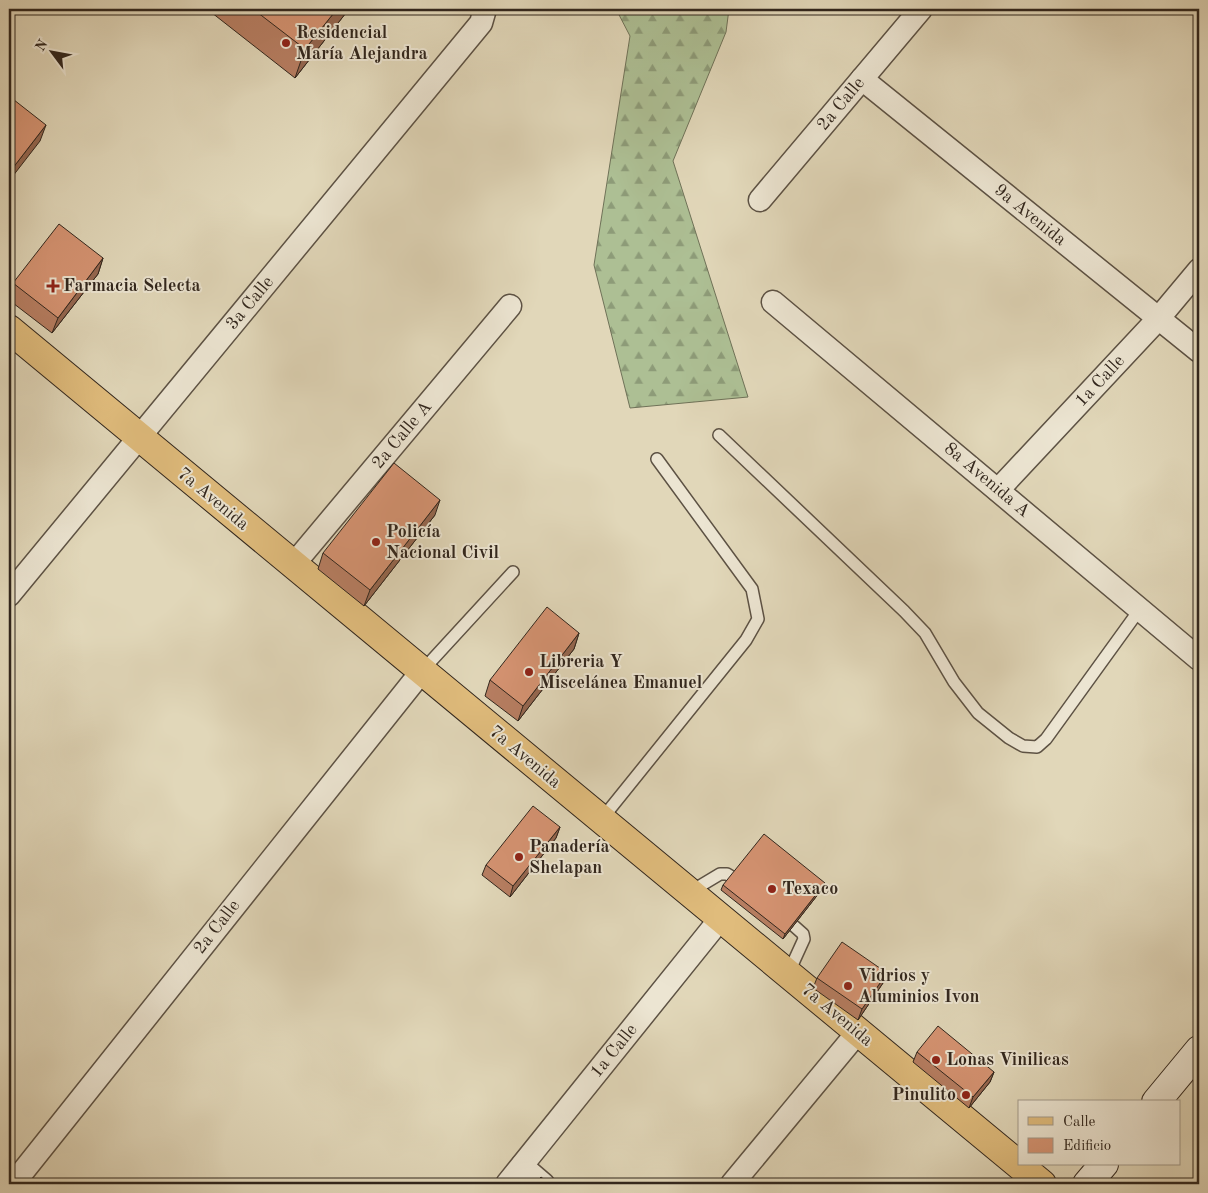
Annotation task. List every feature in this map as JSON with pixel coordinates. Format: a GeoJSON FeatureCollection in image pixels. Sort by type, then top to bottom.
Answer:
{"type":"FeatureCollection","features":[{"type":"Feature","properties":{"kind":"main road","name":"7a Avenida"},"geometry":{"type":"LineString","coordinates":[[9,329],[1018,1164]]}},
{"type":"Feature","properties":{"kind":"main road"},"geometry":{"type":"LineString","coordinates":[[1158,1100],[1199,1050]]}},
{"type":"Feature","properties":{"kind":"main road","name":"7a Avenida"},"geometry":{"type":"LineString","coordinates":[[1020,1166],[1042,1184]]}},
{"type":"Feature","properties":{"kind":"main road"},"geometry":{"type":"LineString","coordinates":[[1087,1184],[1102,1166]]}},
{"type":"Feature","properties":{"kind":"street","name":"3a Calle"},"geometry":{"type":"LineString","coordinates":[[9,595],[481,23],[485,9]]}},
{"type":"Feature","properties":{"kind":"street","name":"2a Calle"},"geometry":{"type":"LineString","coordinates":[[760,200],[921,9]]}},
{"type":"Feature","properties":{"kind":"street","name":"9a Avenida"},"geometry":{"type":"LineString","coordinates":[[862,79],[1199,351]]}},
{"type":"Feature","properties":{"kind":"street","name":"1a Calle"},"geometry":{"type":"LineString","coordinates":[[998,490],[1158,319],[1199,270]]}},
{"type":"Feature","properties":{"kind":"street","name":"8a Avenida A"},"geometry":{"type":"LineString","coordinates":[[773,302],[1199,659]]}},
{"type":"Feature","properties":{"kind":"street","name":"2a Calle A"},"geometry":{"type":"LineString","coordinates":[[293,565],[510,306]]}},
{"type":"Feature","properties":{"kind":"street","name":"2a Calle"},"geometry":{"type":"LineString","coordinates":[[13,1184],[422,671]]}},
{"type":"Feature","properties":{"kind":"street","name":"1a Calle"},"geometry":{"type":"LineString","coordinates":[[507,1184],[721,918]]}},
{"type":"Feature","properties":{"kind":"street"},"geometry":{"type":"LineString","coordinates":[[732,1184],[858,1032]]}},
{"type":"Feature","properties":{"kind":"street"},"geometry":{"type":"LineString","coordinates":[[522,1166],[543,1184]]}},
{"type":"Feature","properties":{"kind":"lane"},"geometry":{"type":"LineString","coordinates":[[719,436],[904,611],[925,633],[954,682],[978,713],[1009,738],[1023,746],[1037,747],[1046,739],[1140,609]]}},
{"type":"Feature","properties":{"kind":"lane"},"geometry":{"type":"LineString","coordinates":[[602,820],[746,640],[758,619],[752,589],[657,459]]}},
{"type":"Feature","properties":{"kind":"lane"},"geometry":{"type":"LineString","coordinates":[[422,671],[513,572]]}},
{"type":"Feature","properties":{"kind":"lane"},"geometry":{"type":"LineString","coordinates":[[689,892],[720,874],[728,874],[732,877]]}},
{"type":"Feature","properties":{"kind":"lane"},"geometry":{"type":"LineString","coordinates":[[788,974],[804,939],[803,934],[794,926]]}},
{"type":"Feature","properties":{"kind":"green space"},"geometry":{"type":"Polygon","coordinates":[[[616,9],[729,9],[726,32],[673,161],[748,397],[630,408],[594,265],[630,36],[616,9]]]}},
{"type":"Feature","properties":{"kind":"building"},"geometry":{"type":"Polygon","coordinates":[[[253,9],[337,9],[305,49],[253,9]]]}},
{"type":"Feature","properties":{"kind":"building"},"geometry":{"type":"Polygon","coordinates":[[[9,96],[46,125],[9,173],[9,96]]]}},
{"type":"Feature","properties":{"kind":"building","name":"Farmacia Selecta"},"geometry":{"type":"Polygon","coordinates":[[[59,224],[103,258],[58,318],[13,283],[59,224]]]}},
{"type":"Feature","properties":{"kind":"building","name":"Policía Nacional Civil"},"geometry":{"type":"Polygon","coordinates":[[[394,463],[440,500],[370,590],[323,553],[394,463]]]}},
{"type":"Feature","properties":{"kind":"building","name":"Libreria Y Miscelánea Emanuel"},"geometry":{"type":"Polygon","coordinates":[[[547,607],[579,633],[523,706],[490,680],[547,607]]]}},
{"type":"Feature","properties":{"kind":"building","name":"Panadería Shelapan"},"geometry":{"type":"Polygon","coordinates":[[[533,806],[560,827],[513,886],[486,865],[533,806]]]}},
{"type":"Feature","properties":{"kind":"building","name":"Texaco"},"geometry":{"type":"Polygon","coordinates":[[[764,834],[825,883],[785,934],[723,885],[764,834]]]}},
{"type":"Feature","properties":{"kind":"building","name":"Vidrios y Aluminios Ivon"},"geometry":{"type":"Polygon","coordinates":[[[842,942],[887,973],[862,1009],[817,978],[842,942]]]}},
{"type":"Feature","properties":{"kind":"building"},"geometry":{"type":"Polygon","coordinates":[[[938,1026],[994,1072],[973,1097],[917,1052],[938,1026]]]}},
{"type":"Feature","properties":{"kind":"building"},"geometry":{"type":"Polygon","coordinates":[[[541,1177],[550,1184],[534,1184],[541,1177]]]}},
{"type":"Feature","properties":{"kind":"place","name":"Residencial María Alejandra"},"geometry":{"type":"Point","coordinates":[286,43]}},
{"type":"Feature","properties":{"kind":"place","name":"Farmacia Selecta"},"geometry":{"type":"Point","coordinates":[53,286]}},
{"type":"Feature","properties":{"kind":"place","name":"Policía Nacional Civil"},"geometry":{"type":"Point","coordinates":[376,542]}},
{"type":"Feature","properties":{"kind":"place","name":"Libreria Y Miscelánea Emanuel"},"geometry":{"type":"Point","coordinates":[529,672]}},
{"type":"Feature","properties":{"kind":"place","name":"Panadería Shelapan"},"geometry":{"type":"Point","coordinates":[519,857]}},
{"type":"Feature","properties":{"kind":"place","name":"Texaco"},"geometry":{"type":"Point","coordinates":[772,889]}},
{"type":"Feature","properties":{"kind":"place","name":"Vidrios y Aluminios Ivon"},"geometry":{"type":"Point","coordinates":[848,986]}},
{"type":"Feature","properties":{"kind":"place","name":"Lonas Vinilicas"},"geometry":{"type":"Point","coordinates":[936,1060]}},
{"type":"Feature","properties":{"kind":"place","name":"Pinulito"},"geometry":{"type":"Point","coordinates":[966,1095]}}]}
